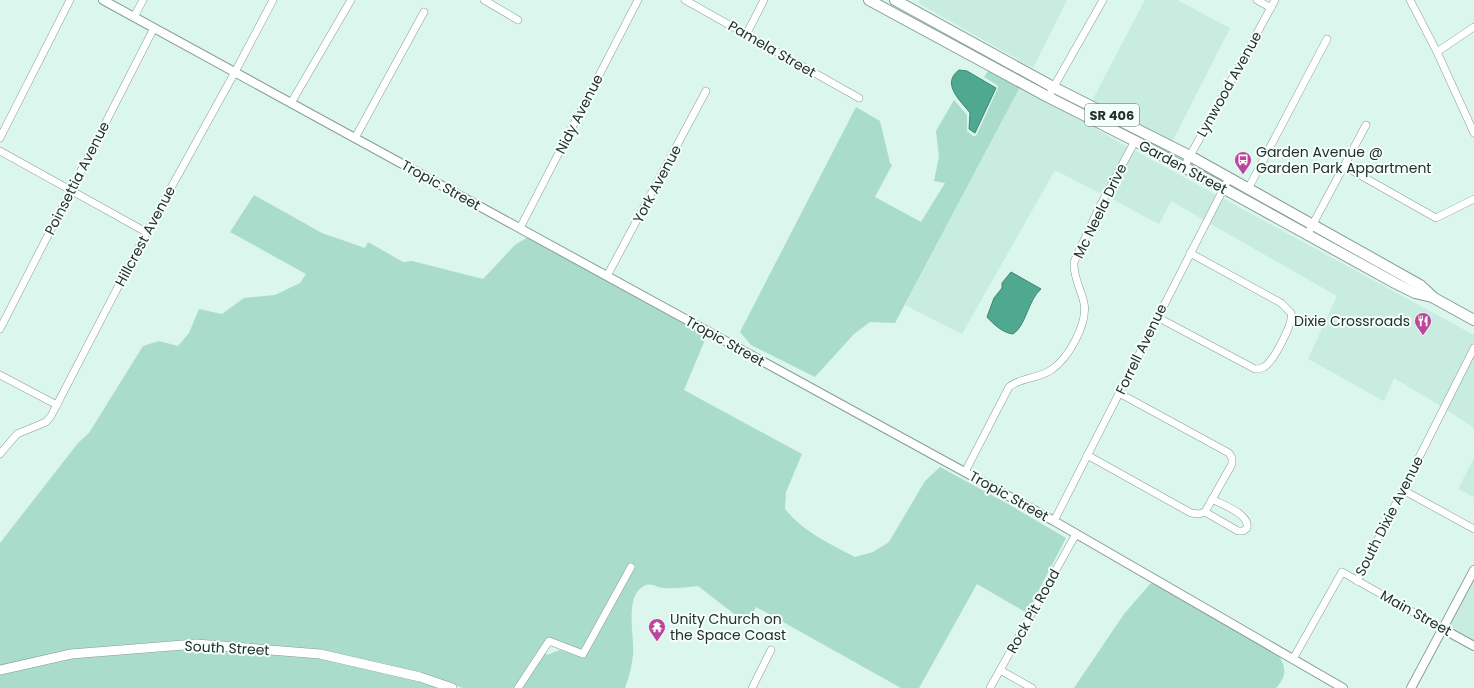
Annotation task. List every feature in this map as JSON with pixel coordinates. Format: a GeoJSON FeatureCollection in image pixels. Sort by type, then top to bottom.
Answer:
{"type":"FeatureCollection","features":[{"type":"Feature","properties":{"kind":"main road","name":"Garden Street"},"geometry":{"type":"LineString","coordinates":[[869,0],[1048,97],[1184,167],[1395,283],[1416,293],[1434,298],[1474,320]]}},
{"type":"Feature","properties":{"kind":"main road","name":"Garden Street"},"geometry":{"type":"LineString","coordinates":[[895,0],[1054,87],[1190,156],[1420,284],[1434,298]]}},
{"type":"Feature","properties":{"kind":"main road","name":"South Street"},"geometry":{"type":"LineString","coordinates":[[0,670],[71,654],[196,644],[320,654],[420,677],[452,688]]}},
{"type":"Feature","properties":{"kind":"street"},"geometry":{"type":"LineString","coordinates":[[0,138],[70,0]]}},
{"type":"Feature","properties":{"kind":"street","name":"Tropic Street"},"geometry":{"type":"LineString","coordinates":[[103,0],[1054,521],[1343,688]]}},
{"type":"Feature","properties":{"kind":"street"},"geometry":{"type":"LineString","coordinates":[[134,17],[143,0]]}},
{"type":"Feature","properties":{"kind":"street","name":"Hillcrest Avenue"},"geometry":{"type":"LineString","coordinates":[[0,454],[17,434],[46,422],[57,405],[146,232],[235,72],[273,0]]}},
{"type":"Feature","properties":{"kind":"street"},"geometry":{"type":"LineString","coordinates":[[291,103],[351,0]]}},
{"type":"Feature","properties":{"kind":"street"},"geometry":{"type":"LineString","coordinates":[[484,0],[518,20]]}},
{"type":"Feature","properties":{"kind":"street","name":"Nidy Avenue"},"geometry":{"type":"LineString","coordinates":[[520,228],[638,0]]}},
{"type":"Feature","properties":{"kind":"street","name":"Pamela Street"},"geometry":{"type":"LineString","coordinates":[[685,0],[747,33],[859,98]]}},
{"type":"Feature","properties":{"kind":"street"},"geometry":{"type":"LineString","coordinates":[[747,33],[764,0]]}},
{"type":"Feature","properties":{"kind":"street"},"geometry":{"type":"LineString","coordinates":[[1048,97],[1103,0]]}},
{"type":"Feature","properties":{"kind":"street"},"geometry":{"type":"LineString","coordinates":[[1257,0],[1271,8]]}},
{"type":"Feature","properties":{"kind":"street","name":"Lynwood Avenue"},"geometry":{"type":"LineString","coordinates":[[1184,167],[1275,0]]}},
{"type":"Feature","properties":{"kind":"street"},"geometry":{"type":"LineString","coordinates":[[1410,0],[1437,52],[1474,133]]}},
{"type":"Feature","properties":{"kind":"street"},"geometry":{"type":"LineString","coordinates":[[355,138],[424,12]]}},
{"type":"Feature","properties":{"kind":"street"},"geometry":{"type":"LineString","coordinates":[[1437,52],[1474,27]]}},
{"type":"Feature","properties":{"kind":"street","name":"Poinsettia Avenue"},"geometry":{"type":"LineString","coordinates":[[0,329],[154,28]]}},
{"type":"Feature","properties":{"kind":"street"},"geometry":{"type":"LineString","coordinates":[[956,48],[962,37]]}},
{"type":"Feature","properties":{"kind":"street"},"geometry":{"type":"LineString","coordinates":[[1248,189],[1327,39]]}},
{"type":"Feature","properties":{"kind":"street","name":"York Avenue"},"geometry":{"type":"LineString","coordinates":[[607,276],[706,91]]}},
{"type":"Feature","properties":{"kind":"street"},"geometry":{"type":"LineString","coordinates":[[1307,235],[1366,125]]}},
{"type":"Feature","properties":{"kind":"street","name":"Mc Neela Drive"},"geometry":{"type":"LineString","coordinates":[[965,472],[1009,387],[1020,380],[1050,371],[1064,359],[1070,349],[1082,322],[1084,313],[1082,297],[1074,270],[1074,262],[1100,206],[1135,141]]}},
{"type":"Feature","properties":{"kind":"street"},"geometry":{"type":"LineString","coordinates":[[0,151],[146,232]]}},
{"type":"Feature","properties":{"kind":"street"},"geometry":{"type":"LineString","coordinates":[[1344,166],[1436,218],[1474,198]]}},
{"type":"Feature","properties":{"kind":"street","name":"Forrell Avenue"},"geometry":{"type":"LineString","coordinates":[[1054,521],[1229,178]]}},
{"type":"Feature","properties":{"kind":"street"},"geometry":{"type":"LineString","coordinates":[[1157,317],[1255,369],[1266,366],[1278,348],[1292,320],[1292,313],[1286,306],[1190,253]]}},
{"type":"Feature","properties":{"kind":"street","name":"South Dixie Avenue"},"geometry":{"type":"LineString","coordinates":[[1293,660],[1342,572],[1357,581],[1474,348]]}},
{"type":"Feature","properties":{"kind":"street"},"geometry":{"type":"LineString","coordinates":[[0,375],[57,405]]}},
{"type":"Feature","properties":{"kind":"street"},"geometry":{"type":"LineString","coordinates":[[1087,455],[1191,513],[1199,514],[1205,512],[1232,464],[1232,458],[1229,453],[1119,393]]}},
{"type":"Feature","properties":{"kind":"street"},"geometry":{"type":"LineString","coordinates":[[1403,490],[1474,529]]}},
{"type":"Feature","properties":{"kind":"street"},"geometry":{"type":"LineString","coordinates":[[1205,512],[1238,531],[1243,532],[1247,528],[1247,521],[1244,518],[1212,499]]}},
{"type":"Feature","properties":{"kind":"street","name":"Rock Pit Road"},"geometry":{"type":"LineString","coordinates":[[990,688],[1076,534]]}},
{"type":"Feature","properties":{"kind":"street"},"geometry":{"type":"LineString","coordinates":[[518,688],[549,641],[583,654],[631,567]]}},
{"type":"Feature","properties":{"kind":"street"},"geometry":{"type":"LineString","coordinates":[[1411,688],[1474,570]]}},
{"type":"Feature","properties":{"kind":"street","name":"Main Street"},"geometry":{"type":"LineString","coordinates":[[1357,581],[1474,646]]}},
{"type":"Feature","properties":{"kind":"street"},"geometry":{"type":"LineString","coordinates":[[752,688],[771,650]]}},
{"type":"Feature","properties":{"kind":"street"},"geometry":{"type":"LineString","coordinates":[[1000,670],[1032,688]]}},
{"type":"Feature","properties":{"kind":"shaded area"},"geometry":{"type":"Polygon","coordinates":[[[920,0],[1067,0],[1033,68],[918,3],[920,0]]]}},
{"type":"Feature","properties":{"kind":"shaded area"},"geometry":{"type":"Polygon","coordinates":[[[1145,0],[1177,0],[1230,28],[1172,142],[1092,101],[1145,0]]]}},
{"type":"Feature","properties":{"kind":"shaded area"},"geometry":{"type":"Polygon","coordinates":[[[959,70],[967,71],[996,88],[975,133],[969,129],[970,113],[954,93],[952,87],[954,75],[959,70]]]}},
{"type":"Feature","properties":{"kind":"shaded area"},"geometry":{"type":"Polygon","coordinates":[[[989,70],[1020,87],[895,323],[870,322],[854,334],[815,377],[751,345],[740,332],[856,107],[880,121],[890,163],[892,165],[875,197],[921,222],[945,183],[934,181],[939,157],[936,131],[954,100],[967,115],[967,131],[973,136],[976,136],[998,88],[997,85],[984,77],[989,70]]]}},
{"type":"Feature","properties":{"kind":"shaded area"},"geometry":{"type":"Polygon","coordinates":[[[1020,87],[1128,147],[1102,194],[1055,170],[962,334],[905,305],[1020,87]]]}},
{"type":"Feature","properties":{"kind":"shaded area"},"geometry":{"type":"Polygon","coordinates":[[[1134,150],[1216,195],[1204,220],[1171,201],[1159,224],[1108,197],[1134,150]]]}},
{"type":"Feature","properties":{"kind":"shaded area"},"geometry":{"type":"Polygon","coordinates":[[[254,195],[322,233],[365,248],[368,242],[403,262],[412,261],[483,279],[515,245],[528,237],[707,335],[684,390],[802,454],[786,492],[785,509],[809,531],[855,557],[873,552],[889,542],[925,481],[940,467],[1066,538],[1027,613],[977,584],[919,688],[901,688],[756,607],[747,624],[698,586],[662,588],[653,585],[646,585],[639,590],[632,606],[633,655],[625,688],[522,688],[545,653],[547,655],[560,650],[581,657],[585,656],[636,566],[630,562],[581,650],[546,640],[514,688],[463,688],[421,674],[321,651],[197,640],[0,667],[0,543],[78,443],[89,433],[143,346],[159,341],[178,346],[189,333],[199,309],[222,314],[244,298],[275,295],[300,283],[306,274],[230,232],[254,195]]]}},
{"type":"Feature","properties":{"kind":"shaded area"},"geometry":{"type":"Polygon","coordinates":[[[1222,198],[1474,335],[1474,341],[1441,406],[1394,378],[1384,401],[1308,359],[1337,296],[1209,223],[1222,198]]]}},
{"type":"Feature","properties":{"kind":"shaded area"},"geometry":{"type":"Polygon","coordinates":[[[1011,272],[1041,289],[1033,300],[1021,325],[1013,334],[1002,330],[987,317],[994,298],[1002,288],[1002,283],[1011,272]]]}},
{"type":"Feature","properties":{"kind":"shaded area"},"geometry":{"type":"Polygon","coordinates":[[[1474,356],[1474,428],[1447,410],[1474,356]]]}},
{"type":"Feature","properties":{"kind":"shaded area"},"geometry":{"type":"Polygon","coordinates":[[[1474,458],[1474,497],[1458,489],[1474,458]]]}},
{"type":"Feature","properties":{"kind":"shaded area"},"geometry":{"type":"Polygon","coordinates":[[[1474,577],[1474,642],[1447,627],[1474,577]]]}},
{"type":"Feature","properties":{"kind":"shaded area"},"geometry":{"type":"Polygon","coordinates":[[[1154,583],[1279,656],[1283,665],[1284,673],[1282,680],[1276,688],[1074,688],[1124,614],[1150,584],[1154,583]]]}},
{"type":"Feature","properties":{"kind":"shaded area"},"geometry":{"type":"Polygon","coordinates":[[[196,647],[319,658],[419,681],[441,688],[0,688],[0,674],[71,658],[196,647]]]}},
{"type":"Feature","properties":{"kind":"place","name":"Garden Avenue @ Garden Park Appartment"},"geometry":{"type":"Point","coordinates":[1243,175]}},
{"type":"Feature","properties":{"kind":"place","name":"Dixie Crossroads"},"geometry":{"type":"Point","coordinates":[1423,336]}},
{"type":"Feature","properties":{"kind":"place","name":"Unity Church on the Space Coast"},"geometry":{"type":"Point","coordinates":[657,642]}}]}
